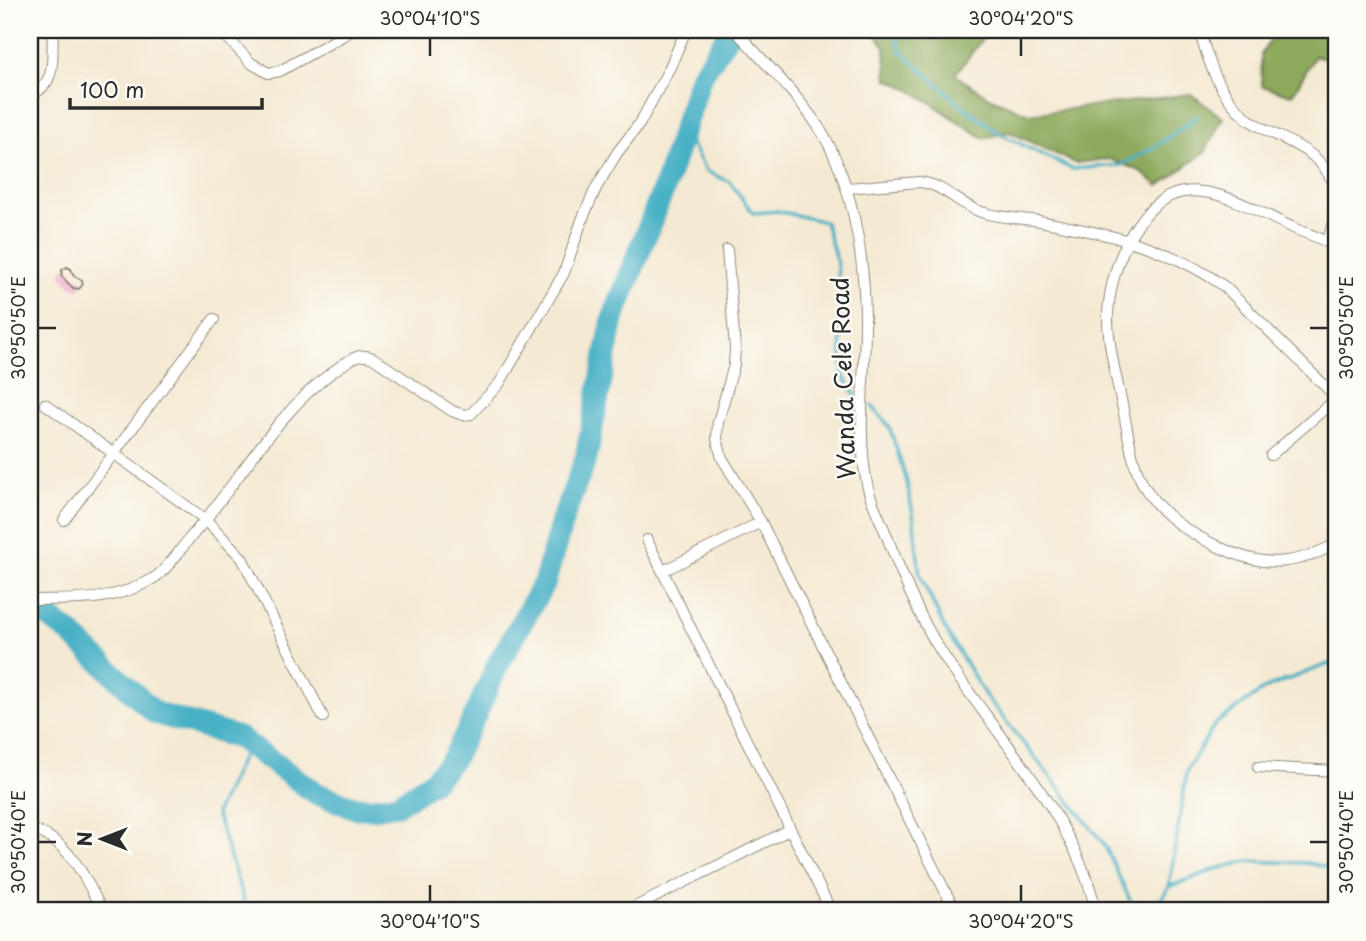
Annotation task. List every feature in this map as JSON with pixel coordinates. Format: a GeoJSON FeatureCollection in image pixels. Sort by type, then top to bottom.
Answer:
{"type":"FeatureCollection","features":[{"type":"Feature","properties":{"kind":"street"},"geometry":{"type":"LineString","coordinates":[[30,96],[49,80],[53,70],[53,30]]}},
{"type":"Feature","properties":{"kind":"street"},"geometry":{"type":"LineString","coordinates":[[220,30],[251,63],[268,73],[280,72],[353,30]]}},
{"type":"Feature","properties":{"kind":"street"},"geometry":{"type":"LineString","coordinates":[[30,600],[107,598],[128,592],[157,577],[206,520],[284,416],[317,384],[356,356],[366,355],[373,358],[452,411],[463,415],[471,414],[499,384],[564,273],[596,188],[617,153],[640,123],[686,30]]}},
{"type":"Feature","properties":{"kind":"street","name":"Wanda Cele Road"},"geometry":{"type":"LineString","coordinates":[[735,30],[818,126],[847,188],[862,274],[865,315],[863,454],[867,487],[915,608],[943,654],[1055,816],[1079,858],[1096,911]]}},
{"type":"Feature","properties":{"kind":"street"},"geometry":{"type":"LineString","coordinates":[[1199,30],[1216,81],[1231,102],[1247,118],[1313,156],[1327,170],[1336,187]]}},
{"type":"Feature","properties":{"kind":"street"},"geometry":{"type":"LineString","coordinates":[[847,188],[930,183],[979,212],[1100,232],[1169,253],[1205,273],[1225,287],[1336,398],[1271,455]]}},
{"type":"Feature","properties":{"kind":"street"},"geometry":{"type":"LineString","coordinates":[[1336,218],[1332,244],[1240,203],[1208,193],[1184,192],[1168,197],[1152,207],[1129,240],[1111,294],[1108,319],[1132,453],[1143,484],[1158,506],[1177,524],[1207,541],[1264,563],[1289,562],[1313,556],[1336,544]]}},
{"type":"Feature","properties":{"kind":"street"},"geometry":{"type":"LineString","coordinates":[[727,250],[735,348],[734,365],[718,422],[717,439],[722,458],[761,522],[955,911]]}},
{"type":"Feature","properties":{"kind":"street"},"geometry":{"type":"LineString","coordinates":[[64,520],[214,319]]}},
{"type":"Feature","properties":{"kind":"street"},"geometry":{"type":"LineString","coordinates":[[45,404],[206,520],[242,558],[323,717]]}},
{"type":"Feature","properties":{"kind":"street"},"geometry":{"type":"LineString","coordinates":[[663,570],[761,522]]}},
{"type":"Feature","properties":{"kind":"street"},"geometry":{"type":"LineString","coordinates":[[647,540],[831,911]]}},
{"type":"Feature","properties":{"kind":"street"},"geometry":{"type":"LineString","coordinates":[[1258,767],[1336,771]]}},
{"type":"Feature","properties":{"kind":"street"},"geometry":{"type":"LineString","coordinates":[[30,829],[60,846],[73,858],[102,911]]}},
{"type":"Feature","properties":{"kind":"street"},"geometry":{"type":"LineString","coordinates":[[627,911],[789,830]]}},
{"type":"Feature","properties":{"kind":"green space"},"geometry":{"type":"Polygon","coordinates":[[[872,30],[989,30],[955,75],[989,97],[1029,114],[1191,94],[1223,118],[1205,152],[1159,186],[1138,170],[1109,159],[1075,163],[1010,132],[984,138],[913,91],[887,79],[885,47],[872,30]]]}},
{"type":"Feature","properties":{"kind":"green space"},"geometry":{"type":"Polygon","coordinates":[[[1277,30],[1336,30],[1336,61],[1315,56],[1292,95],[1262,86],[1261,54],[1277,30]]]}},
{"type":"Feature","properties":{"kind":"building"},"geometry":{"type":"Polygon","coordinates":[[[67,267],[74,276],[82,280],[83,284],[79,289],[73,288],[61,276],[62,270],[67,267]]]}},
{"type":"Feature","properties":{"kind":"waterway"},"geometry":{"type":"LineString","coordinates":[[30,603],[70,633],[155,713],[239,738],[317,794],[356,808],[373,808],[398,804],[432,782],[453,759],[498,664],[545,581],[563,518],[586,458],[613,319],[666,183],[700,78],[731,30]]}},
{"type":"Feature","properties":{"kind":"waterway"},"geometry":{"type":"LineString","coordinates":[[895,30],[901,51],[961,105],[1002,135],[1072,169],[1121,165],[1155,147],[1197,117]]}},
{"type":"Feature","properties":{"kind":"waterway"},"geometry":{"type":"LineString","coordinates":[[682,128],[706,171],[730,182],[753,213],[778,211],[825,222],[837,263],[843,375],[855,395]]}},
{"type":"Feature","properties":{"kind":"waterway"},"geometry":{"type":"LineString","coordinates":[[872,406],[889,426],[906,478],[920,575],[945,629],[985,695],[1104,844],[1135,911]]}},
{"type":"Feature","properties":{"kind":"waterway"},"geometry":{"type":"LineString","coordinates":[[1153,911],[1169,887],[1187,770],[1215,724],[1266,688],[1336,661]]}},
{"type":"Feature","properties":{"kind":"waterway"},"geometry":{"type":"LineString","coordinates":[[247,746],[216,813],[247,911]]}},
{"type":"Feature","properties":{"kind":"waterway"},"geometry":{"type":"LineString","coordinates":[[1169,887],[1216,869],[1248,861],[1307,863],[1336,869]]}}]}
